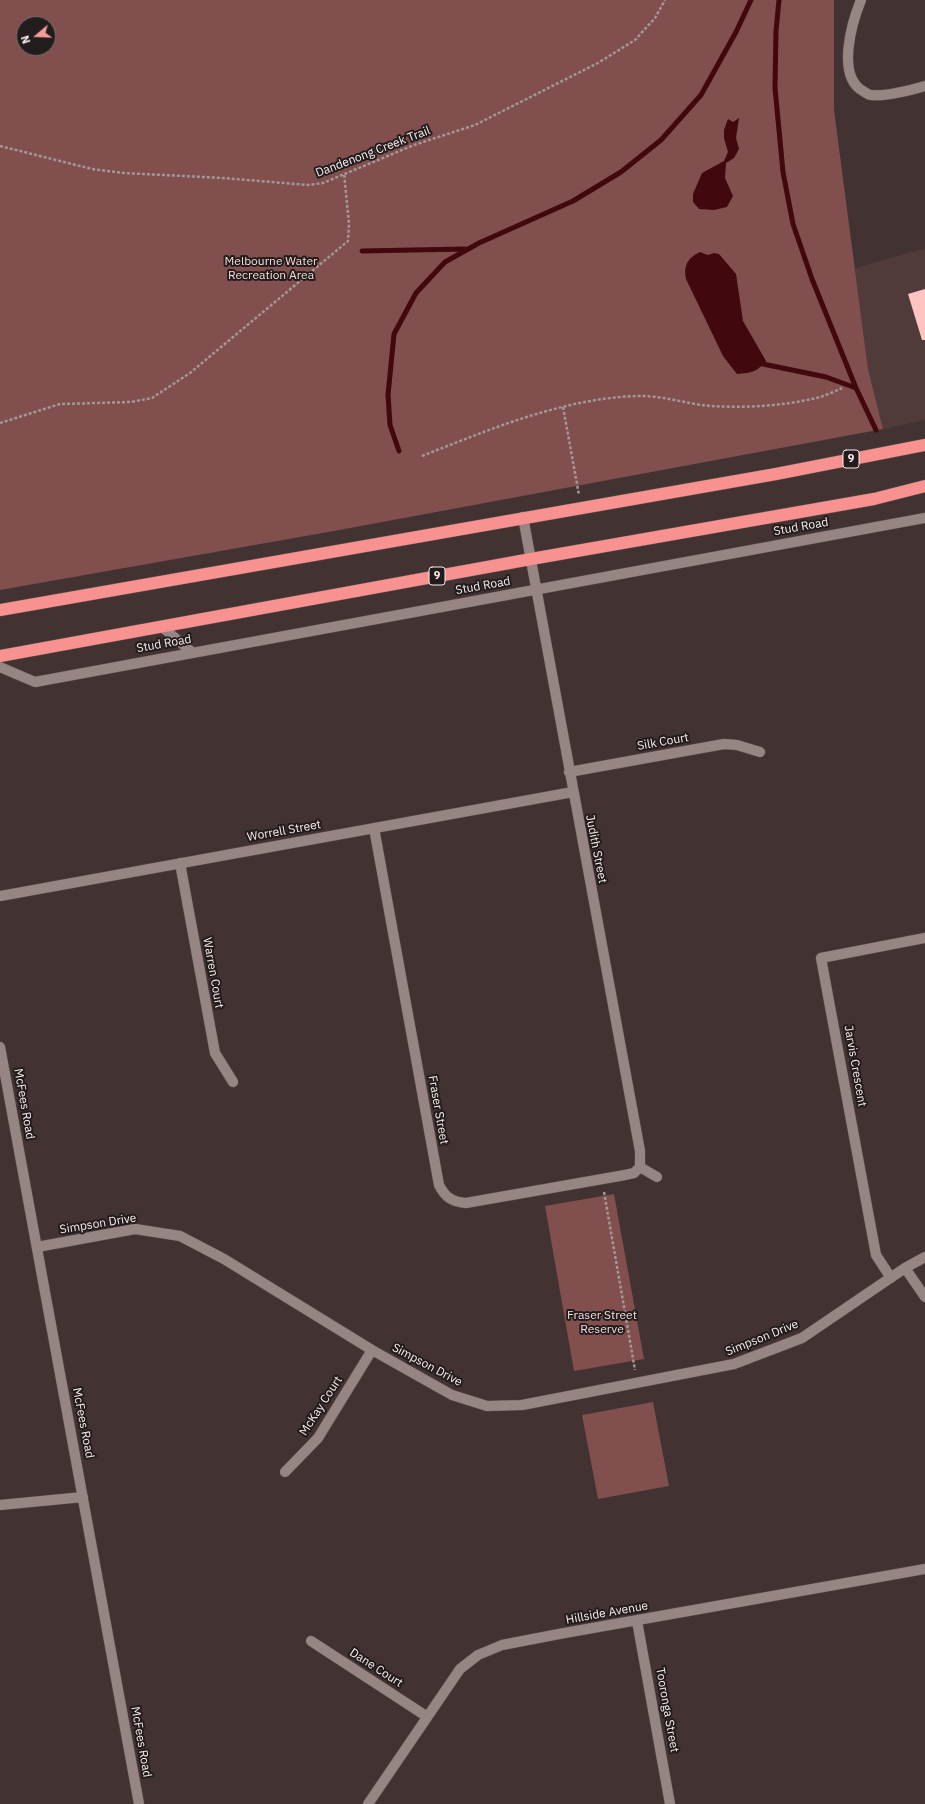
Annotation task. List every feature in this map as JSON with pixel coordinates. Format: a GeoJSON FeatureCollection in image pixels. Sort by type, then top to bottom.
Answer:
{"type":"FeatureCollection","features":[{"type":"Feature","properties":{"kind":"highway","name":"9"},"geometry":{"type":"LineString","coordinates":[[0,610],[523,517],[776,474],[925,445]]}},
{"type":"Feature","properties":{"kind":"highway","name":"Stud Road"},"geometry":{"type":"LineString","coordinates":[[0,656],[531,559],[874,499],[925,486]]}},
{"type":"Feature","properties":{"kind":"street"},"geometry":{"type":"LineString","coordinates":[[860,0],[853,18],[848,58],[850,76],[858,88],[870,95],[904,92],[925,86]]}},
{"type":"Feature","properties":{"kind":"street","name":"Judith Street"},"geometry":{"type":"LineString","coordinates":[[523,517],[640,1152],[640,1167]]}},
{"type":"Feature","properties":{"kind":"street","name":"Stud Road"},"geometry":{"type":"LineString","coordinates":[[0,667],[35,682],[925,518]]}},
{"type":"Feature","properties":{"kind":"street"},"geometry":{"type":"LineString","coordinates":[[161,626],[193,653]]}},
{"type":"Feature","properties":{"kind":"street","name":"Silk Court"},"geometry":{"type":"LineString","coordinates":[[569,772],[724,744],[737,745],[760,752]]}},
{"type":"Feature","properties":{"kind":"street","name":"Worrell Street"},"geometry":{"type":"LineString","coordinates":[[0,896],[573,792]]}},
{"type":"Feature","properties":{"kind":"street","name":"Fraser Street"},"geometry":{"type":"LineString","coordinates":[[374,828],[437,1177],[442,1193],[449,1199],[466,1203],[634,1173],[640,1167]]}},
{"type":"Feature","properties":{"kind":"street","name":"Warren Court"},"geometry":{"type":"LineString","coordinates":[[180,863],[215,1053],[233,1082]]}},
{"type":"Feature","properties":{"kind":"street","name":"Jarvis Crescent"},"geometry":{"type":"LineString","coordinates":[[891,1278],[876,1255],[821,958],[925,938]]}},
{"type":"Feature","properties":{"kind":"street","name":"McFees Road"},"geometry":{"type":"LineString","coordinates":[[0,1047],[139,1804]]}},
{"type":"Feature","properties":{"kind":"street"},"geometry":{"type":"LineString","coordinates":[[640,1167],[657,1177]]}},
{"type":"Feature","properties":{"kind":"street","name":"Simpson Drive"},"geometry":{"type":"LineString","coordinates":[[37,1248],[135,1229],[180,1236],[224,1259],[372,1350],[452,1395],[487,1406],[522,1405],[734,1364],[802,1338],[905,1268],[925,1257]]}},
{"type":"Feature","properties":{"kind":"street"},"geometry":{"type":"LineString","coordinates":[[905,1268],[925,1297]]}},
{"type":"Feature","properties":{"kind":"street","name":"McKay Court"},"geometry":{"type":"LineString","coordinates":[[285,1472],[318,1438],[372,1350]]}},
{"type":"Feature","properties":{"kind":"street"},"geometry":{"type":"LineString","coordinates":[[0,1505],[83,1497]]}},
{"type":"Feature","properties":{"kind":"street","name":"Hillside Avenue"},"geometry":{"type":"LineString","coordinates":[[368,1804],[426,1716],[460,1668],[478,1655],[502,1645],[925,1569]]}},
{"type":"Feature","properties":{"kind":"street","name":"Tooronga Street"},"geometry":{"type":"LineString","coordinates":[[637,1621],[670,1804]]}},
{"type":"Feature","properties":{"kind":"street","name":"Dane Court"},"geometry":{"type":"LineString","coordinates":[[311,1641],[426,1716]]}},
{"type":"Feature","properties":{"kind":"path","name":"Dandenong Creek Trail"},"geometry":{"type":"LineString","coordinates":[[0,146],[92,169],[123,173],[308,185],[323,183],[414,145],[475,125],[598,63],[635,40],[655,18],[665,0]]}},
{"type":"Feature","properties":{"kind":"path"},"geometry":{"type":"LineString","coordinates":[[0,423],[60,404],[131,402],[152,398],[190,373],[348,241],[349,224],[344,173]]}},
{"type":"Feature","properties":{"kind":"path"},"geometry":{"type":"LineString","coordinates":[[422,456],[518,419],[597,399],[638,396],[711,406],[760,405],[789,403],[821,397],[842,388]]}},
{"type":"Feature","properties":{"kind":"path"},"geometry":{"type":"LineString","coordinates":[[563,407],[582,507]]}},
{"type":"Feature","properties":{"kind":"path"},"geometry":{"type":"LineString","coordinates":[[601,1179],[637,1383]]}},
{"type":"Feature","properties":{"kind":"shaded area"},"geometry":{"type":"Polygon","coordinates":[[[739,118],[736,138],[739,149],[734,158],[726,163],[725,178],[733,196],[727,207],[714,210],[699,209],[693,202],[693,194],[702,173],[724,161],[728,152],[724,138],[724,130],[728,119],[733,122],[739,118]]]}},
{"type":"Feature","properties":{"kind":"shaded area"},"geometry":{"type":"Polygon","coordinates":[[[925,248],[925,420],[883,429],[868,369],[855,268],[925,248]]]}},
{"type":"Feature","properties":{"kind":"shaded area"},"geometry":{"type":"Polygon","coordinates":[[[700,252],[708,255],[714,253],[719,254],[736,274],[743,321],[766,361],[760,368],[746,373],[737,374],[723,356],[686,279],[685,270],[687,262],[700,252]]]}},
{"type":"Feature","properties":{"kind":"green space","name":"Melbourne Water Recreation Area"},"geometry":{"type":"Polygon","coordinates":[[[0,0],[834,0],[834,110],[868,369],[883,429],[334,531],[0,590],[0,0]]]}},
{"type":"Feature","properties":{"kind":"green space","name":"Fraser Street Reserve"},"geometry":{"type":"Polygon","coordinates":[[[614,1194],[644,1359],[574,1371],[545,1206],[614,1194]]]}},
{"type":"Feature","properties":{"kind":"green space"},"geometry":{"type":"Polygon","coordinates":[[[653,1402],[669,1486],[598,1499],[582,1415],[653,1402]]]}},
{"type":"Feature","properties":{"kind":"building"},"geometry":{"type":"Polygon","coordinates":[[[925,289],[925,340],[922,340],[908,294],[925,289]]]}},
{"type":"Feature","properties":{"kind":"waterway"},"geometry":{"type":"LineString","coordinates":[[399,451],[390,425],[388,395],[394,334],[416,293],[445,262],[479,243],[573,201],[621,172],[661,140],[701,95],[736,32],[751,0]]}},
{"type":"Feature","properties":{"kind":"waterway"},"geometry":{"type":"LineString","coordinates":[[779,0],[776,31],[775,88],[783,172],[793,224],[812,279],[856,388],[876,430]]}},
{"type":"Feature","properties":{"kind":"waterway"},"geometry":{"type":"LineString","coordinates":[[362,251],[465,249]]}},
{"type":"Feature","properties":{"kind":"waterway"},"geometry":{"type":"LineString","coordinates":[[763,364],[826,377],[856,388]]}}]}
